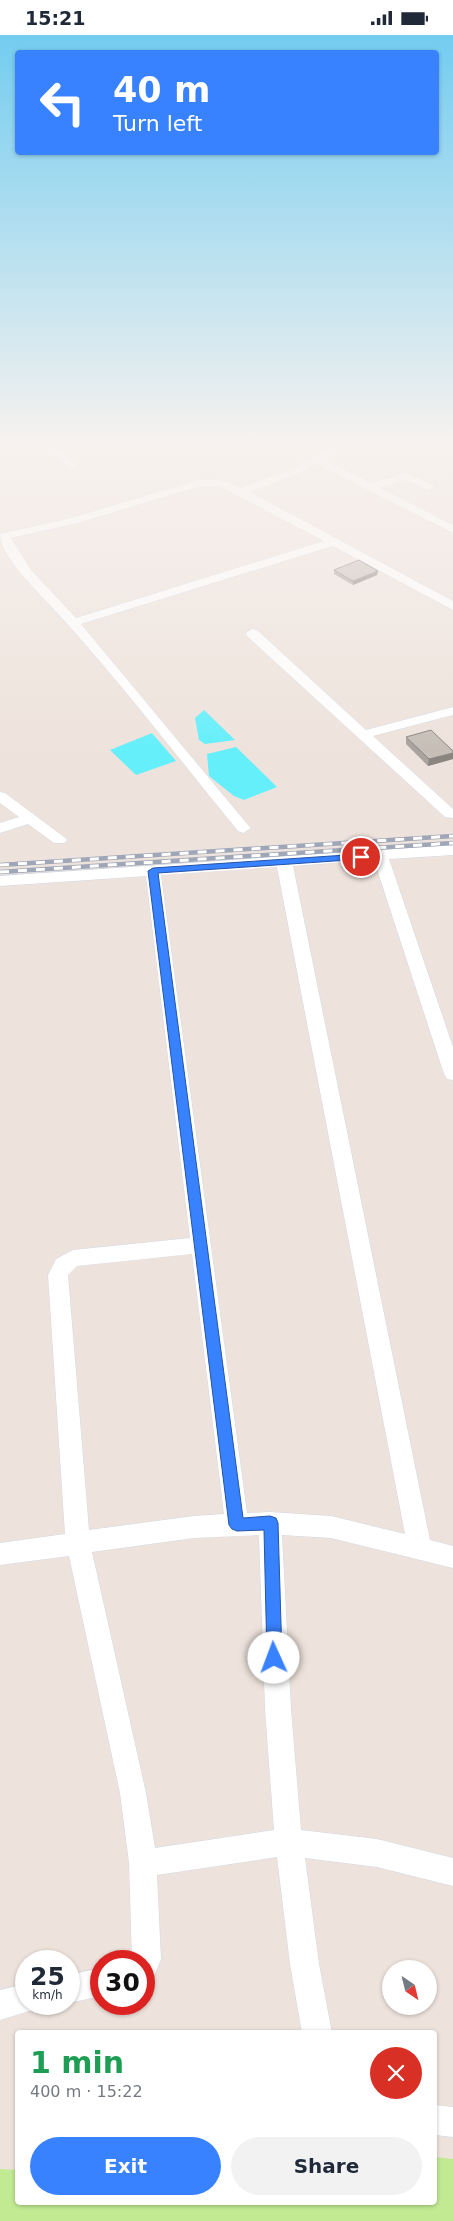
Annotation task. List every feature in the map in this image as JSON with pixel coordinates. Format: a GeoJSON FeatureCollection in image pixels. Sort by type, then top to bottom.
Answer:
{"type":"FeatureCollection","features":[{"type":"Feature","properties":{"kind":"street"},"geometry":{"type":"LineString","coordinates":[[8,546],[26,572],[72,623],[243,828]]}},
{"type":"Feature","properties":{"kind":"street"},"geometry":{"type":"LineString","coordinates":[[72,623],[320,546]]}},
{"type":"Feature","properties":{"kind":"street"},"geometry":{"type":"LineString","coordinates":[[341,546],[450,601]]}},
{"type":"Feature","properties":{"kind":"street"},"geometry":{"type":"LineString","coordinates":[[252,633],[450,814]]}},
{"type":"Feature","properties":{"kind":"street"},"geometry":{"type":"LineString","coordinates":[[363,735],[453,711]]}},
{"type":"Feature","properties":{"kind":"street"},"geometry":{"type":"LineString","coordinates":[[0,796],[59,841]]}},
{"type":"Feature","properties":{"kind":"street"},"geometry":{"type":"LineString","coordinates":[[0,828],[30,819]]}},
{"type":"Feature","properties":{"kind":"street"},"geometry":{"type":"LineString","coordinates":[[0,881],[453,850]]}},
{"type":"Feature","properties":{"kind":"street"},"geometry":{"type":"LineString","coordinates":[[380,856],[453,1074]]}},
{"type":"Feature","properties":{"kind":"street"},"geometry":{"type":"LineString","coordinates":[[284,862],[420,1548]]}},
{"type":"Feature","properties":{"kind":"street"},"geometry":{"type":"LineString","coordinates":[[153,871],[237,1525]]}},
{"type":"Feature","properties":{"kind":"street"},"geometry":{"type":"LineString","coordinates":[[147,1950],[143,1863],[133,1793],[78,1543],[58,1275],[63,1265],[74,1258],[201,1245]]}},
{"type":"Feature","properties":{"kind":"street"},"geometry":{"type":"LineString","coordinates":[[270,1523],[278,1724],[288,1842],[307,1988],[316,2030]]}},
{"type":"Feature","properties":{"kind":"street"},"geometry":{"type":"LineString","coordinates":[[0,1555],[194,1527],[270,1523],[331,1527],[453,1557]]}},
{"type":"Feature","properties":{"kind":"street"},"geometry":{"type":"LineString","coordinates":[[143,1863],[288,1842],[376,1853],[453,1873]]}},
{"type":"Feature","properties":{"kind":"street"},"geometry":{"type":"LineString","coordinates":[[0,2005],[15,2002]]}},
{"type":"Feature","properties":{"kind":"street"},"geometry":{"type":"LineString","coordinates":[[437,2119],[453,2122]]}},
{"type":"Feature","properties":{"kind":"green space"},"geometry":{"type":"Polygon","coordinates":[[[437,2157],[453,2159],[453,2221],[0,2221],[0,2169],[15,2170],[15,2205],[437,2205],[437,2157]]]}},
{"type":"Feature","properties":{"kind":"water"},"geometry":{"type":"Polygon","coordinates":[[[204,710],[235,740],[205,744],[199,740],[195,718],[204,710]]]}},
{"type":"Feature","properties":{"kind":"water"},"geometry":{"type":"Polygon","coordinates":[[[152,733],[176,761],[136,775],[110,750],[152,733]]]}},
{"type":"Feature","properties":{"kind":"water"},"geometry":{"type":"Polygon","coordinates":[[[236,747],[277,787],[244,800],[234,796],[209,776],[207,754],[236,747]]]}},
{"type":"Feature","properties":{"kind":"building"},"geometry":{"type":"Polygon","coordinates":[[[359,560],[378,571],[353,581],[334,570],[359,560]]]}},
{"type":"Feature","properties":{"kind":"building"},"geometry":{"type":"Polygon","coordinates":[[[431,730],[453,753],[429,759],[406,737],[431,730]]]}},
{"type":"Feature","properties":{"kind":"railway"},"geometry":{"type":"LineString","coordinates":[[0,865],[453,836]]}},
{"type":"Feature","properties":{"kind":"railway"},"geometry":{"type":"LineString","coordinates":[[0,872],[453,843]]}},
{"type":"Feature","properties":{"kind":"route"},"geometry":{"type":"LineString","coordinates":[[274,1658],[270,1523],[237,1525],[153,871],[361,857]]}}]}
